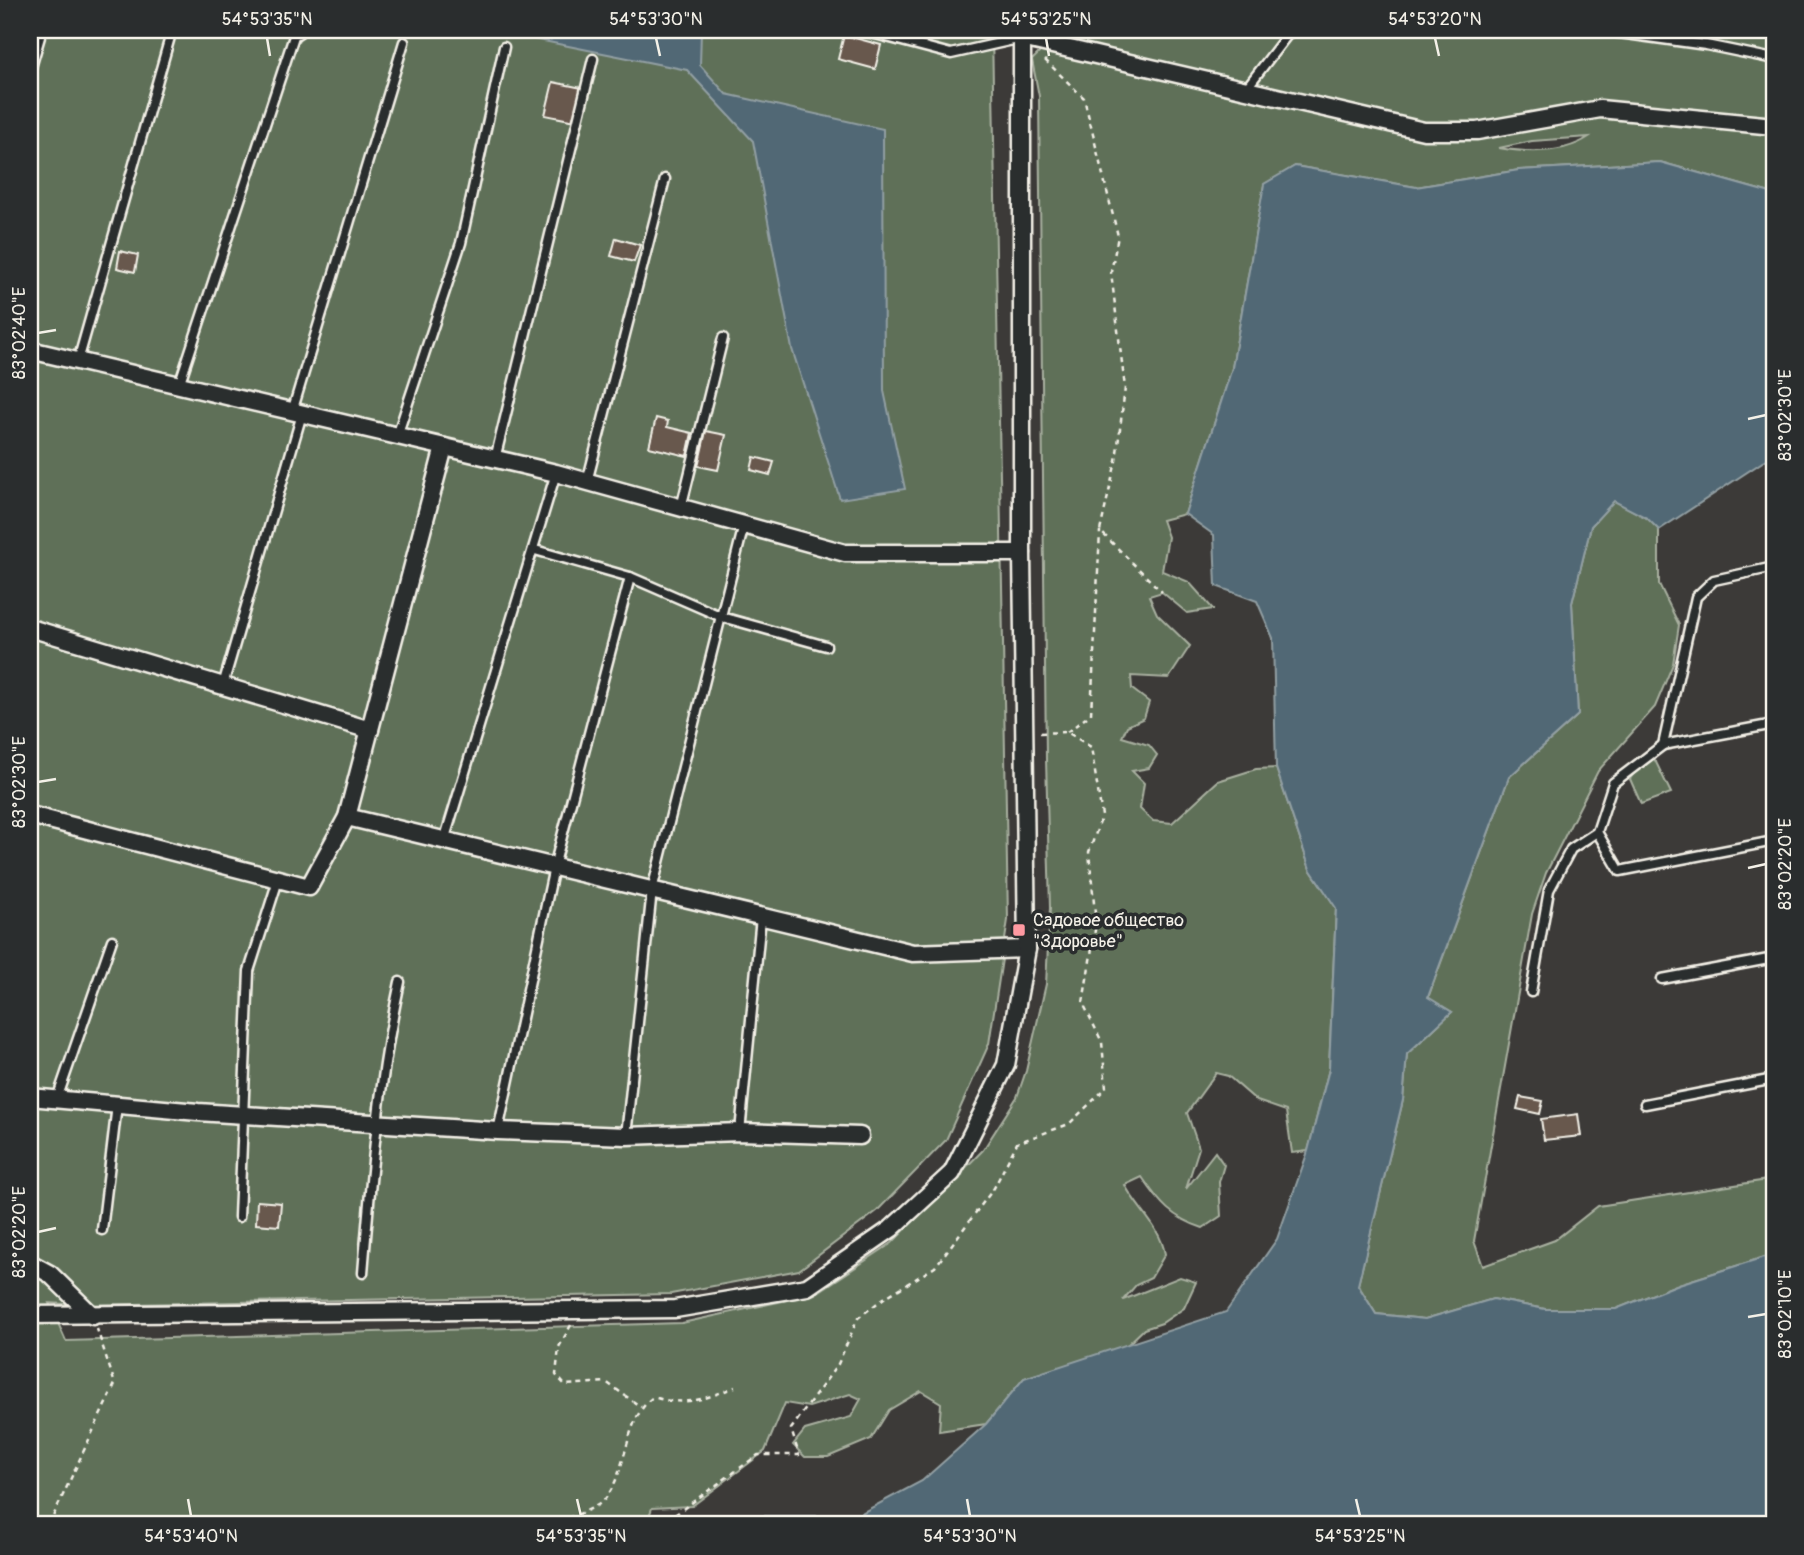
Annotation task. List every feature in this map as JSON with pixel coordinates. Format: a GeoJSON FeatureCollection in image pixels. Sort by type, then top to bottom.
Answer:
{"type":"FeatureCollection","features":[{"type":"Feature","properties":{"kind":"street"},"geometry":{"type":"LineString","coordinates":[[30,1315],[675,1309],[807,1287],[891,1229],[952,1173],[1006,1065],[1027,950],[1022,553],[1022,34],[1423,131],[1477,131],[1600,109],[1771,122]]}},
{"type":"Feature","properties":{"kind":"street"},"geometry":{"type":"LineString","coordinates":[[30,350],[556,473],[845,553],[1022,553]]}},
{"type":"Feature","properties":{"kind":"street"},"geometry":{"type":"LineString","coordinates":[[31,818],[309,887],[347,817],[444,447]]}},
{"type":"Feature","properties":{"kind":"street"},"geometry":{"type":"LineString","coordinates":[[30,628],[370,730]]}},
{"type":"Feature","properties":{"kind":"street"},"geometry":{"type":"LineString","coordinates":[[347,817],[913,953],[1027,950]]}},
{"type":"Feature","properties":{"kind":"street"},"geometry":{"type":"LineString","coordinates":[[30,1097],[498,1131],[626,1136],[740,1132],[860,1136]]}},
{"type":"Feature","properties":{"kind":"street"},"geometry":{"type":"LineString","coordinates":[[30,1264],[50,1274],[93,1316]]}},
{"type":"Feature","properties":{"kind":"lane"},"geometry":{"type":"LineString","coordinates":[[30,71],[42,30]]}},
{"type":"Feature","properties":{"kind":"lane"},"geometry":{"type":"LineString","coordinates":[[78,361],[172,30]]}},
{"type":"Feature","properties":{"kind":"lane"},"geometry":{"type":"LineString","coordinates":[[179,385],[295,30]]}},
{"type":"Feature","properties":{"kind":"lane"},"geometry":{"type":"LineString","coordinates":[[860,30],[951,54],[1022,34]]}},
{"type":"Feature","properties":{"kind":"lane"},"geometry":{"type":"LineString","coordinates":[[1245,90],[1291,30]]}},
{"type":"Feature","properties":{"kind":"lane"},"geometry":{"type":"LineString","coordinates":[[1597,30],[1706,45],[1774,59]]}},
{"type":"Feature","properties":{"kind":"lane"},"geometry":{"type":"LineString","coordinates":[[223,685],[297,413],[404,42]]}},
{"type":"Feature","properties":{"kind":"lane"},"geometry":{"type":"LineString","coordinates":[[397,436],[461,243],[504,47]]}},
{"type":"Feature","properties":{"kind":"lane"},"geometry":{"type":"LineString","coordinates":[[495,459],[593,59]]}},
{"type":"Feature","properties":{"kind":"lane"},"geometry":{"type":"LineString","coordinates":[[587,482],[665,179]]}},
{"type":"Feature","properties":{"kind":"lane"},"geometry":{"type":"LineString","coordinates":[[681,508],[723,338]]}},
{"type":"Feature","properties":{"kind":"lane"},"geometry":{"type":"LineString","coordinates":[[444,841],[535,550],[556,473]]}},
{"type":"Feature","properties":{"kind":"lane"},"geometry":{"type":"LineString","coordinates":[[626,1136],[652,890],[744,525]]}},
{"type":"Feature","properties":{"kind":"lane"},"geometry":{"type":"LineString","coordinates":[[535,550],[630,577],[722,617],[826,646]]}},
{"type":"Feature","properties":{"kind":"lane"},"geometry":{"type":"LineString","coordinates":[[1664,746],[1696,597],[1714,580],[1774,567]]}},
{"type":"Feature","properties":{"kind":"lane"},"geometry":{"type":"LineString","coordinates":[[498,1131],[554,867],[630,577]]}},
{"type":"Feature","properties":{"kind":"lane"},"geometry":{"type":"LineString","coordinates":[[1531,992],[1549,890],[1571,849],[1597,832],[1613,783],[1664,746],[1774,724]]}},
{"type":"Feature","properties":{"kind":"lane"},"geometry":{"type":"LineString","coordinates":[[1597,832],[1620,871],[1774,841]]}},
{"type":"Feature","properties":{"kind":"lane"},"geometry":{"type":"LineString","coordinates":[[239,1217],[249,971],[278,880]]}},
{"type":"Feature","properties":{"kind":"lane"},"geometry":{"type":"LineString","coordinates":[[740,1132],[761,917]]}},
{"type":"Feature","properties":{"kind":"lane"},"geometry":{"type":"LineString","coordinates":[[57,1099],[112,940]]}},
{"type":"Feature","properties":{"kind":"lane"},"geometry":{"type":"LineString","coordinates":[[1662,979],[1774,958]]}},
{"type":"Feature","properties":{"kind":"lane"},"geometry":{"type":"LineString","coordinates":[[363,1273],[376,1121],[385,1052],[400,982]]}},
{"type":"Feature","properties":{"kind":"lane"},"geometry":{"type":"LineString","coordinates":[[1645,1104],[1774,1079]]}},
{"type":"Feature","properties":{"kind":"lane"},"geometry":{"type":"LineString","coordinates":[[102,1230],[117,1105]]}},
{"type":"Feature","properties":{"kind":"path"},"geometry":{"type":"LineString","coordinates":[[1022,34],[1084,98],[1097,163],[1118,236],[1111,272],[1125,388],[1116,461],[1100,531],[1091,714],[1067,732]]}},
{"type":"Feature","properties":{"kind":"path"},"geometry":{"type":"LineString","coordinates":[[1100,531],[1162,592]]}},
{"type":"Feature","properties":{"kind":"path"},"geometry":{"type":"LineString","coordinates":[[585,1310],[564,1332],[556,1361],[556,1375],[565,1385],[606,1382],[641,1407]]}},
{"type":"Feature","properties":{"kind":"path"},"geometry":{"type":"LineString","coordinates":[[49,1525],[115,1384],[93,1316]]}},
{"type":"Feature","properties":{"kind":"path"},"geometry":{"type":"LineString","coordinates":[[550,1525],[604,1501],[623,1463],[641,1407],[653,1397],[676,1404],[701,1400],[735,1387]]}},
{"type":"Feature","properties":{"kind":"green space"},"geometry":{"type":"Polygon","coordinates":[[[30,30],[992,30],[1008,920],[989,1044],[946,1140],[877,1211],[799,1270],[671,1294],[81,1305],[49,1303],[66,1341],[682,1323],[815,1294],[892,1243],[983,1150],[1017,1097],[1026,1071],[1046,984],[1050,908],[1039,96],[1032,60],[1039,53],[1037,30],[1774,30],[1774,194],[1660,162],[1519,170],[1416,187],[1295,166],[1264,185],[1232,368],[1185,514],[1162,520],[1168,537],[1162,571],[1189,582],[1213,609],[1187,613],[1162,592],[1149,596],[1157,614],[1190,646],[1169,678],[1131,676],[1132,689],[1149,702],[1144,718],[1127,726],[1122,737],[1149,745],[1157,755],[1149,768],[1132,771],[1144,783],[1140,809],[1153,821],[1172,823],[1218,781],[1256,769],[1276,768],[1310,869],[1336,907],[1329,1069],[1308,1151],[1292,1153],[1286,1111],[1257,1101],[1228,1076],[1216,1073],[1187,1113],[1199,1148],[1186,1189],[1215,1152],[1224,1165],[1219,1182],[1221,1216],[1203,1228],[1175,1215],[1142,1177],[1125,1185],[1154,1226],[1165,1254],[1151,1278],[1136,1285],[1123,1300],[1180,1277],[1196,1282],[1184,1308],[1162,1323],[1144,1329],[1125,1347],[1024,1378],[986,1424],[939,1431],[941,1403],[921,1391],[889,1410],[871,1439],[828,1457],[805,1457],[793,1445],[805,1430],[851,1417],[861,1399],[850,1394],[809,1407],[785,1403],[765,1451],[692,1506],[652,1508],[646,1525],[30,1525],[30,30]],[[1589,137],[1532,141],[1499,148],[1546,151],[1579,143],[1589,137]]]}},
{"type":"Feature","properties":{"kind":"green space"},"geometry":{"type":"Polygon","coordinates":[[[1614,500],[1647,518],[1659,530],[1659,584],[1679,625],[1673,664],[1655,707],[1598,771],[1546,873],[1532,914],[1474,1241],[1483,1266],[1555,1240],[1598,1206],[1774,1179],[1774,1254],[1679,1284],[1616,1309],[1545,1309],[1493,1299],[1425,1319],[1376,1314],[1358,1285],[1403,1100],[1407,1054],[1452,1012],[1428,998],[1509,777],[1578,715],[1572,603],[1591,526],[1614,500]]]}},
{"type":"Feature","properties":{"kind":"green space"},"geometry":{"type":"Polygon","coordinates":[[[1650,750],[1671,793],[1641,804],[1630,779],[1650,750]]]}},
{"type":"Feature","properties":{"kind":"water"},"geometry":{"type":"Polygon","coordinates":[[[489,30],[701,30],[700,65],[726,94],[883,129],[884,391],[905,489],[840,499],[792,349],[753,141],[687,70],[489,30]]]}},
{"type":"Feature","properties":{"kind":"water"},"geometry":{"type":"Polygon","coordinates":[[[1660,162],[1774,194],[1774,450],[1767,459],[1659,530],[1647,518],[1614,501],[1591,526],[1572,603],[1578,715],[1509,777],[1428,997],[1452,1012],[1407,1054],[1403,1100],[1358,1285],[1376,1314],[1425,1319],[1493,1299],[1545,1309],[1616,1309],[1679,1284],[1774,1254],[1774,1525],[732,1525],[746,1516],[856,1516],[922,1481],[986,1424],[1024,1378],[1226,1312],[1277,1239],[1308,1151],[1329,1069],[1336,908],[1310,869],[1276,768],[1273,638],[1257,601],[1216,586],[1214,535],[1185,514],[1232,368],[1264,184],[1295,166],[1416,187],[1519,170],[1660,162]]]}},
{"type":"Feature","properties":{"kind":"building"},"geometry":{"type":"Polygon","coordinates":[[[844,35],[881,45],[875,69],[838,59],[844,35]]]}},
{"type":"Feature","properties":{"kind":"building"},"geometry":{"type":"Polygon","coordinates":[[[553,82],[582,88],[575,121],[545,115],[553,82]]]}},
{"type":"Feature","properties":{"kind":"building"},"geometry":{"type":"Polygon","coordinates":[[[616,238],[640,245],[634,262],[611,256],[616,238]]]}},
{"type":"Feature","properties":{"kind":"building"},"geometry":{"type":"Polygon","coordinates":[[[120,251],[138,255],[135,272],[117,268],[120,251]]]}},
{"type":"Feature","properties":{"kind":"building"},"geometry":{"type":"Polygon","coordinates":[[[656,418],[668,421],[667,427],[692,433],[687,456],[649,447],[656,418]]]}},
{"type":"Feature","properties":{"kind":"building"},"geometry":{"type":"Polygon","coordinates":[[[706,431],[726,435],[718,470],[698,466],[706,431]]]}},
{"type":"Feature","properties":{"kind":"building"},"geometry":{"type":"Polygon","coordinates":[[[754,457],[774,462],[770,475],[751,470],[754,457]]]}},
{"type":"Feature","properties":{"kind":"building"},"geometry":{"type":"Polygon","coordinates":[[[1520,1097],[1543,1101],[1540,1114],[1517,1109],[1520,1097]]]}},
{"type":"Feature","properties":{"kind":"building"},"geometry":{"type":"Polygon","coordinates":[[[1578,1114],[1581,1136],[1544,1140],[1541,1119],[1578,1114]]]}},
{"type":"Feature","properties":{"kind":"building"},"geometry":{"type":"Polygon","coordinates":[[[257,1201],[281,1203],[279,1226],[256,1224],[257,1201]]]}},
{"type":"Feature","properties":{"kind":"place","name":"Садовое общество \"Здоровье\""},"geometry":{"type":"Point","coordinates":[1019,930]}}]}
